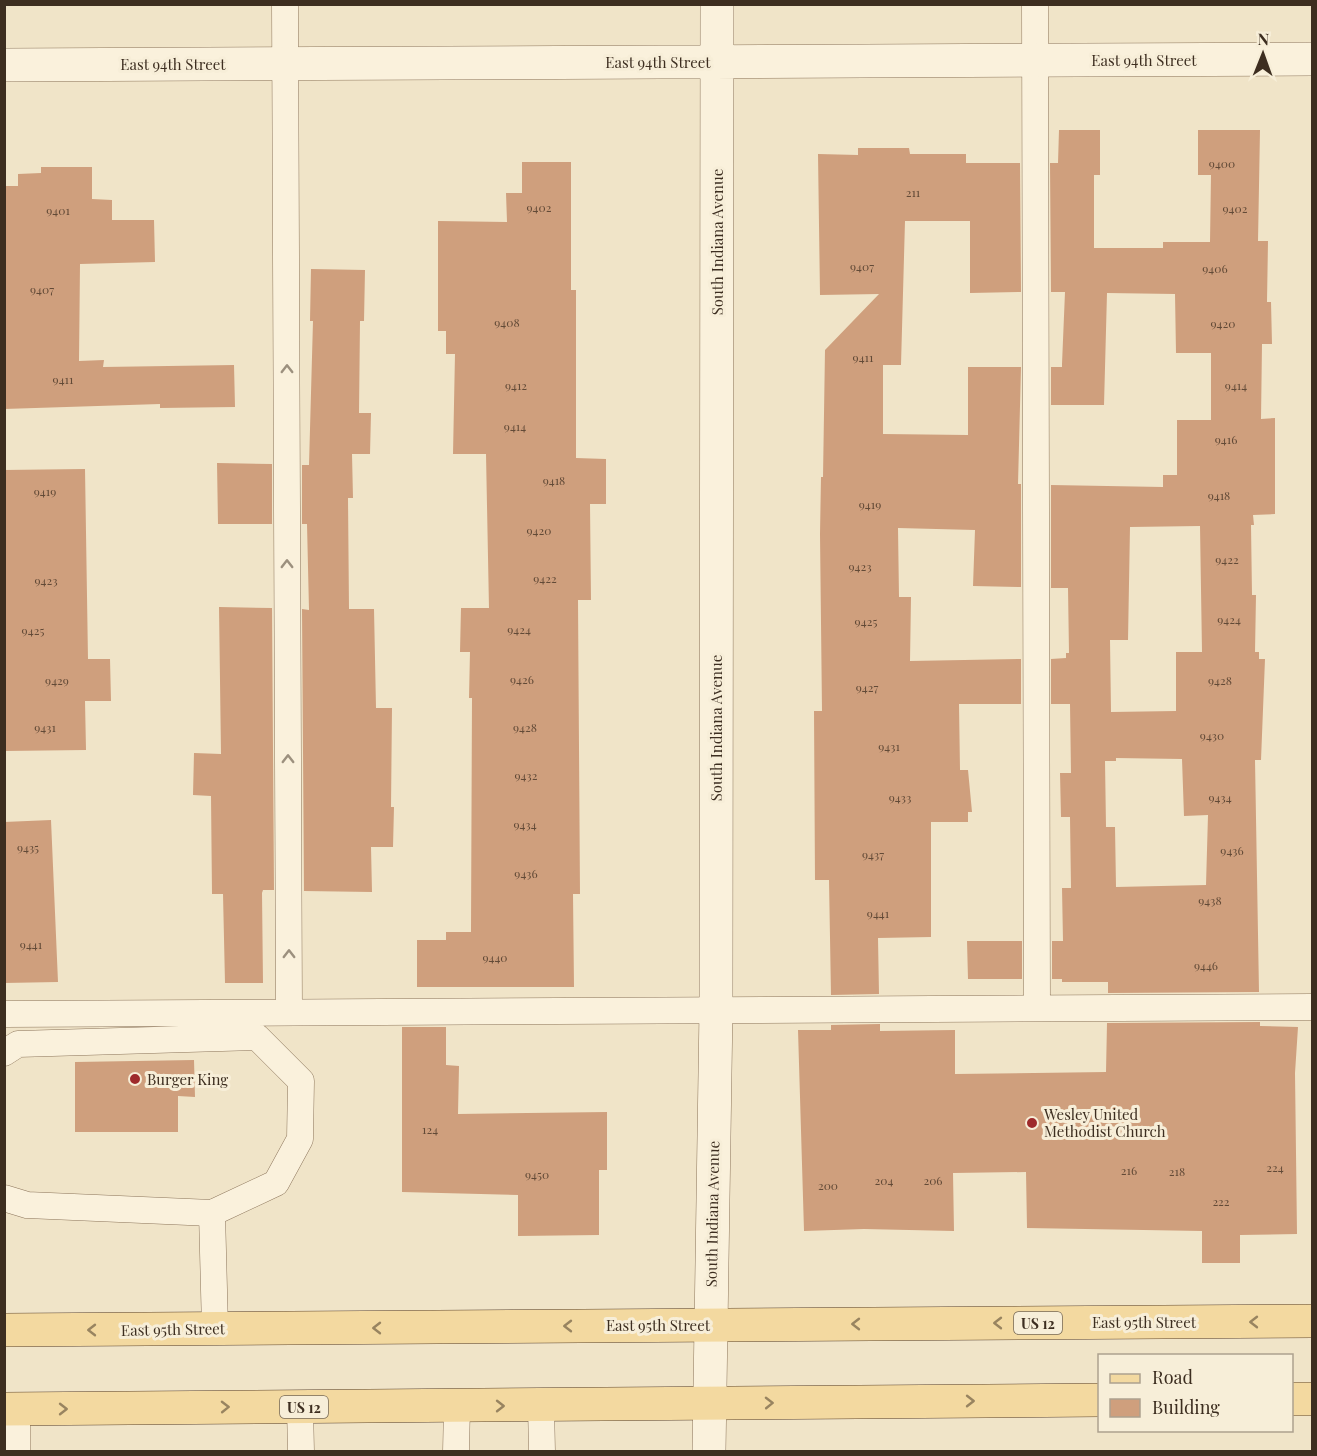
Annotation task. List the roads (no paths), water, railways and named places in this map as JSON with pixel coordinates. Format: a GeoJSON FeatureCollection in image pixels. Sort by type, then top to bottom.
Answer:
{"type":"FeatureCollection","features":[{"type":"Feature","properties":{"kind":"main road","name":"East 95th Street"},"geometry":{"type":"LineString","coordinates":[[4,1330],[1312,1321]]}},
{"type":"Feature","properties":{"kind":"main road"},"geometry":{"type":"LineString","coordinates":[[1293,1399],[1312,1399]]}},
{"type":"Feature","properties":{"kind":"main road","name":"US 12"},"geometry":{"type":"LineString","coordinates":[[11,1409],[1098,1400]]}},
{"type":"Feature","properties":{"kind":"street","name":"South Indiana Avenue"},"geometry":{"type":"LineString","coordinates":[[709,1452],[716,1010],[717,4]]}},
{"type":"Feature","properties":{"kind":"street","name":"East 94th Street"},"geometry":{"type":"LineString","coordinates":[[4,65],[1312,59]]}},
{"type":"Feature","properties":{"kind":"lane"},"geometry":{"type":"LineString","coordinates":[[285,4],[289,1012]]}},
{"type":"Feature","properties":{"kind":"lane"},"geometry":{"type":"LineString","coordinates":[[1035,4],[1037,1008]]}},
{"type":"Feature","properties":{"kind":"lane"},"geometry":{"type":"LineString","coordinates":[[4,1014],[1312,1006]]}},
{"type":"Feature","properties":{"kind":"lane"},"geometry":{"type":"LineString","coordinates":[[4,1053],[18,1044],[257,1037],[301,1081],[300,1139],[276,1183],[212,1213],[27,1205],[4,1198]]}},
{"type":"Feature","properties":{"kind":"lane"},"geometry":{"type":"LineString","coordinates":[[212,1213],[215,1329]]}},
{"type":"Feature","properties":{"kind":"lane"},"geometry":{"type":"LineString","coordinates":[[541,1405],[542,1452]]}},
{"type":"Feature","properties":{"kind":"lane"},"geometry":{"type":"LineString","coordinates":[[456,1452],[457,1406]]}},
{"type":"Feature","properties":{"kind":"lane"},"geometry":{"type":"LineString","coordinates":[[300,1407],[301,1452]]}},
{"type":"Feature","properties":{"kind":"lane"},"geometry":{"type":"LineString","coordinates":[[11,1409],[17,1452]]}},
{"type":"Feature","properties":{"kind":"place","name":"Burger King"},"geometry":{"type":"Point","coordinates":[135,1079]}},
{"type":"Feature","properties":{"kind":"place","name":"Wesley United Methodist Church"},"geometry":{"type":"Point","coordinates":[1032,1123]}}]}
